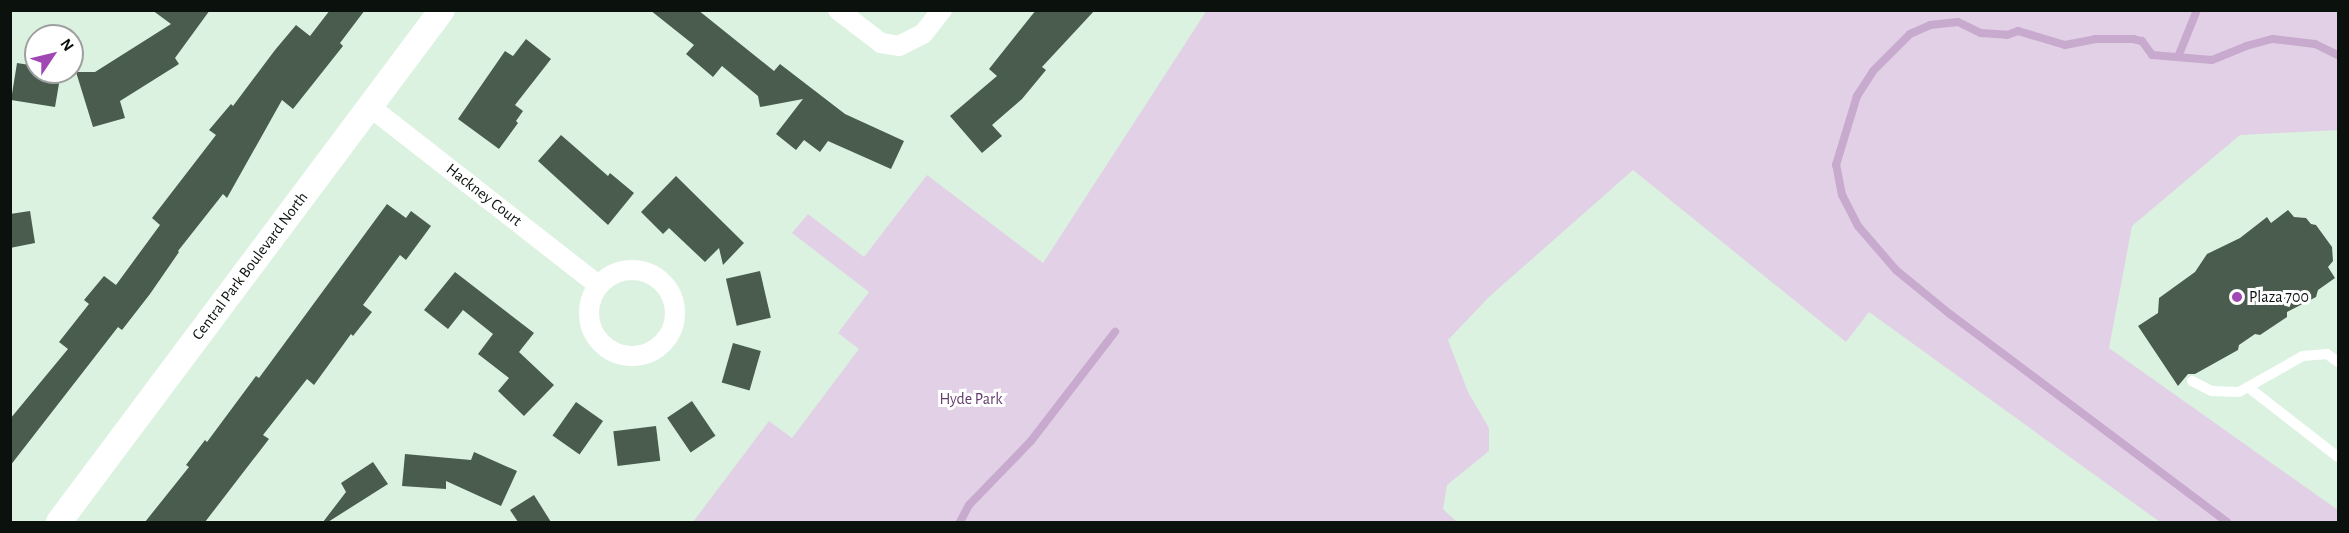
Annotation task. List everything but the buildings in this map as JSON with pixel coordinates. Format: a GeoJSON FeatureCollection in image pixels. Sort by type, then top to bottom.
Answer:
{"type":"FeatureCollection","features":[{"type":"Feature","properties":{"kind":"street","name":"Central Park Boulevard North"},"geometry":{"type":"LineString","coordinates":[[59,522],[442,10]]}},
{"type":"Feature","properties":{"kind":"street"},"geometry":{"type":"LineString","coordinates":[[838,10],[881,43],[899,45],[923,34],[942,10]]}},
{"type":"Feature","properties":{"kind":"street","name":"Hackney Court"},"geometry":{"type":"LineString","coordinates":[[369,106],[598,285]]}},
{"type":"Feature","properties":{"kind":"street"},"geometry":{"type":"LineString","coordinates":[[632,269],[647,272],[661,280],[674,302],[676,317],[662,345],[641,356],[626,356],[605,348],[595,337],[589,325],[590,298],[598,285],[613,273],[632,269]]}},
{"type":"Feature","properties":{"kind":"lane"},"geometry":{"type":"LineString","coordinates":[[2192,381],[2212,391],[2239,392],[2303,356],[2327,354],[2338,363]]}},
{"type":"Feature","properties":{"kind":"lane"},"geometry":{"type":"LineString","coordinates":[[2248,387],[2338,457]]}},
{"type":"Feature","properties":{"kind":"green space","name":"Hyde Park"},"geometry":{"type":"Polygon","coordinates":[[[1207,10],[2338,11],[2338,130],[2240,135],[2132,226],[2109,348],[2338,510],[2338,522],[2160,522],[1869,312],[1846,342],[1633,170],[1489,297],[1448,340],[1468,392],[1489,428],[1489,451],[1447,485],[1443,509],[1457,522],[693,522],[769,421],[792,438],[859,349],[838,333],[869,292],[792,233],[808,214],[864,257],[927,175],[1043,263],[1207,10]]]}},
{"type":"Feature","properties":{"kind":"waterway"},"geometry":{"type":"LineString","coordinates":[[2178,57],[2197,10]]}},
{"type":"Feature","properties":{"kind":"waterway"},"geometry":{"type":"LineString","coordinates":[[2227,522],[1951,315],[1896,270],[1858,226],[1842,195],[1836,165],[1857,96],[1873,71],[1910,34],[1930,25],[1958,22],[1981,33],[2007,35],[2018,31],[2065,45],[2095,39],[2133,39],[2142,41],[2152,55],[2212,60],[2246,46],[2273,39],[2315,44],[2338,55]]}},
{"type":"Feature","properties":{"kind":"waterway"},"geometry":{"type":"LineString","coordinates":[[960,522],[969,505],[1031,441],[1115,332]]}},
{"type":"Feature","properties":{"kind":"place","name":"Plaza 700"},"geometry":{"type":"Point","coordinates":[2237,297]}}]}
